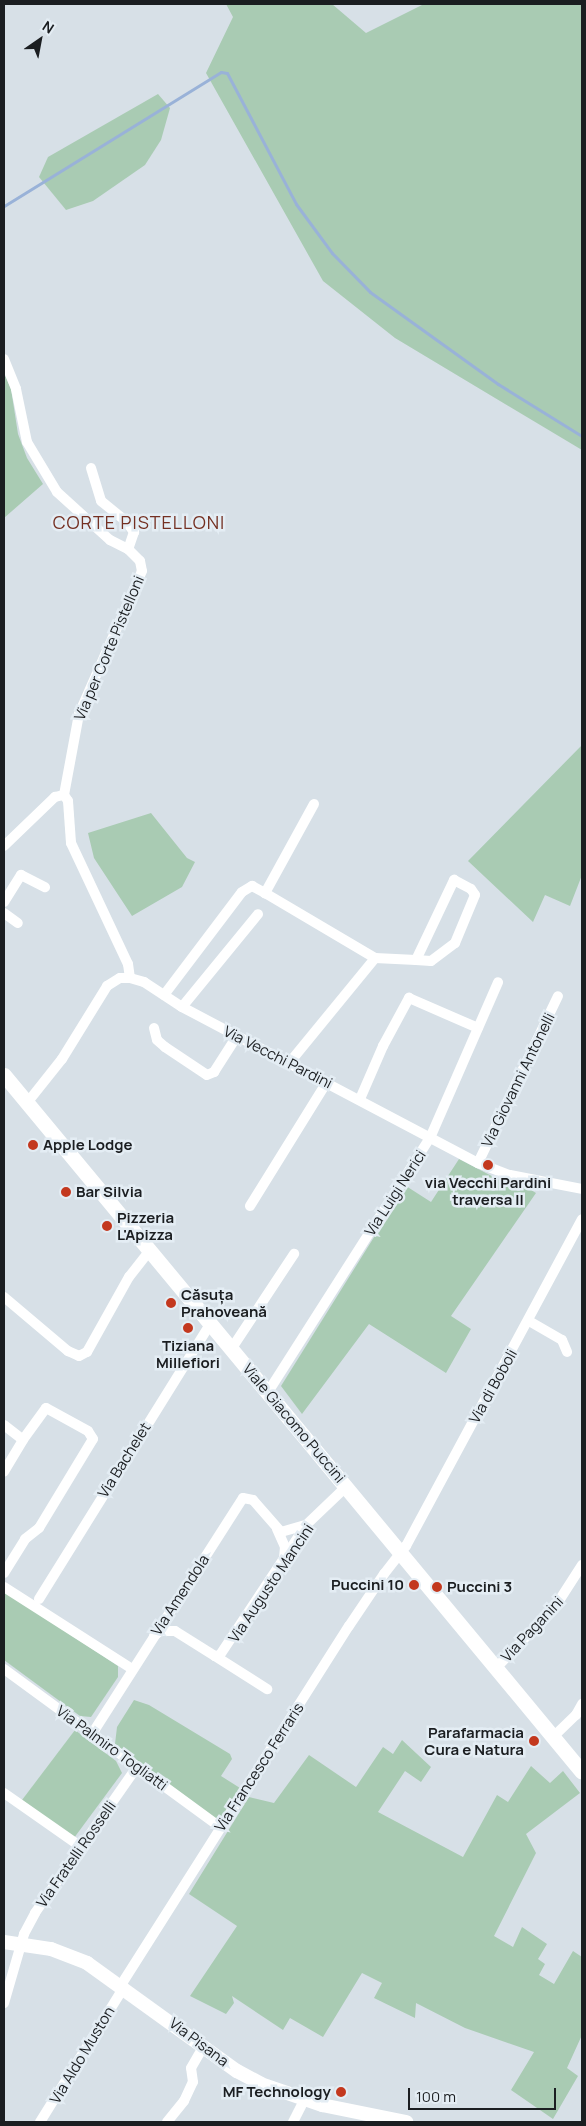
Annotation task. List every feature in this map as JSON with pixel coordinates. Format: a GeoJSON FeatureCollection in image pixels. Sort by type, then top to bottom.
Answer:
{"type":"FeatureCollection","features":[{"type":"Feature","properties":{"kind":"main road","name":"Viale Giacomo Puccini"},"geometry":{"type":"LineString","coordinates":[[4,1075],[347,1486],[582,1772]]}},
{"type":"Feature","properties":{"kind":"main road","name":"Via Pisana"},"geometry":{"type":"LineString","coordinates":[[4,1942],[71,1955],[122,1986],[248,2078],[304,2100],[406,2122]]}},
{"type":"Feature","properties":{"kind":"street","name":"Via per Corte Pistelloni"},"geometry":{"type":"LineString","coordinates":[[4,358],[16,389],[27,442],[57,492],[110,540],[128,549],[140,562],[142,571],[79,714],[69,754],[64,795],[68,801],[71,843],[128,964],[130,978]]}},
{"type":"Feature","properties":{"kind":"street"},"geometry":{"type":"LineString","coordinates":[[91,468],[101,501],[126,521],[134,532],[128,549]]}},
{"type":"Feature","properties":{"kind":"street"},"geometry":{"type":"LineString","coordinates":[[4,846],[55,797],[64,795]]}},
{"type":"Feature","properties":{"kind":"street"},"geometry":{"type":"LineString","coordinates":[[265,893],[314,804]]}},
{"type":"Feature","properties":{"kind":"street"},"geometry":{"type":"LineString","coordinates":[[4,902],[21,875],[45,887]]}},
{"type":"Feature","properties":{"kind":"street"},"geometry":{"type":"LineString","coordinates":[[164,996],[242,892],[252,886],[375,958],[431,962],[455,943],[475,895],[471,889],[454,880],[416,960]]}},
{"type":"Feature","properties":{"kind":"street"},"geometry":{"type":"LineString","coordinates":[[4,913],[18,923]]}},
{"type":"Feature","properties":{"kind":"street"},"geometry":{"type":"LineString","coordinates":[[182,1006],[258,914]]}},
{"type":"Feature","properties":{"kind":"street"},"geometry":{"type":"LineString","coordinates":[[290,1062],[375,958]]}},
{"type":"Feature","properties":{"kind":"street"},"geometry":{"type":"LineString","coordinates":[[27,1103],[62,1059],[107,986],[120,978],[130,978]]}},
{"type":"Feature","properties":{"kind":"street","name":"Via Vecchi Pardini"},"geometry":{"type":"LineString","coordinates":[[130,978],[478,1163],[510,1175],[582,1189]]}},
{"type":"Feature","properties":{"kind":"street","name":"Via Luigi Nerici"},"geometry":{"type":"LineString","coordinates":[[268,1392],[430,1138],[498,982]]}},
{"type":"Feature","properties":{"kind":"street","name":"Via Giovanni Antonelli"},"geometry":{"type":"LineString","coordinates":[[478,1163],[558,996]]}},
{"type":"Feature","properties":{"kind":"street"},"geometry":{"type":"LineString","coordinates":[[360,1099],[383,1046],[409,998],[478,1028]]}},
{"type":"Feature","properties":{"kind":"street"},"geometry":{"type":"LineString","coordinates":[[154,1028],[158,1040],[165,1047],[207,1075],[214,1072],[237,1036]]}},
{"type":"Feature","properties":{"kind":"street"},"geometry":{"type":"LineString","coordinates":[[250,1206],[327,1082]]}},
{"type":"Feature","properties":{"kind":"street","name":"Via di Boboli"},"geometry":{"type":"LineString","coordinates":[[400,1552],[426,1513],[582,1219]]}},
{"type":"Feature","properties":{"kind":"street"},"geometry":{"type":"LineString","coordinates":[[4,1297],[68,1351],[79,1356],[87,1352],[129,1277],[150,1250]]}},
{"type":"Feature","properties":{"kind":"street"},"geometry":{"type":"LineString","coordinates":[[232,1348],[294,1254]]}},
{"type":"Feature","properties":{"kind":"street"},"geometry":{"type":"LineString","coordinates":[[529,1321],[562,1340],[567,1352]]}},
{"type":"Feature","properties":{"kind":"street","name":"Via Bachelet"},"geometry":{"type":"LineString","coordinates":[[39,1599],[211,1323]]}},
{"type":"Feature","properties":{"kind":"street"},"geometry":{"type":"LineString","coordinates":[[4,1472],[23,1440],[46,1408],[88,1431],[93,1439],[39,1528],[25,1539],[4,1573]]}},
{"type":"Feature","properties":{"kind":"street"},"geometry":{"type":"LineString","coordinates":[[4,1425],[23,1440]]}},
{"type":"Feature","properties":{"kind":"street","name":"Via Augusto Mancini"},"geometry":{"type":"LineString","coordinates":[[215,1656],[226,1650],[306,1525],[347,1486]]}},
{"type":"Feature","properties":{"kind":"street","name":"Via Amendola"},"geometry":{"type":"LineString","coordinates":[[92,1734],[243,1498],[253,1500],[277,1529],[285,1547],[282,1564]]}},
{"type":"Feature","properties":{"kind":"street"},"geometry":{"type":"LineString","coordinates":[[277,1529],[288,1532],[306,1525]]}},
{"type":"Feature","properties":{"kind":"street","name":"Via Francesco Ferraris"},"geometry":{"type":"LineString","coordinates":[[122,1986],[220,1827],[400,1552]]}},
{"type":"Feature","properties":{"kind":"street","name":"Via Paganini"},"geometry":{"type":"LineString","coordinates":[[496,1668],[555,1607],[582,1565]]}},
{"type":"Feature","properties":{"kind":"street"},"geometry":{"type":"LineString","coordinates":[[4,1587],[132,1669]]}},
{"type":"Feature","properties":{"kind":"street"},"geometry":{"type":"LineString","coordinates":[[153,1637],[160,1632],[175,1631],[170,1614]]}},
{"type":"Feature","properties":{"kind":"street","name":"Via Augusto Mancini"},"geometry":{"type":"LineString","coordinates":[[175,1631],[267,1689]]}},
{"type":"Feature","properties":{"kind":"street","name":"Via Palmiro Togliatti"},"geometry":{"type":"LineString","coordinates":[[4,1670],[220,1827]]}},
{"type":"Feature","properties":{"kind":"street"},"geometry":{"type":"LineString","coordinates":[[553,1737],[571,1721],[582,1704]]}},
{"type":"Feature","properties":{"kind":"street","name":"Via Fratelli Rosselli"},"geometry":{"type":"LineString","coordinates":[[4,2003],[22,1944],[35,1913],[137,1767]]}},
{"type":"Feature","properties":{"kind":"street"},"geometry":{"type":"LineString","coordinates":[[4,1793],[81,1847]]}},
{"type":"Feature","properties":{"kind":"street","name":"Via Aldo Muston"},"geometry":{"type":"LineString","coordinates":[[40,2122],[122,1986]]}},
{"type":"Feature","properties":{"kind":"street"},"geometry":{"type":"LineString","coordinates":[[167,2122],[184,2101],[193,2082],[191,2068],[203,2047]]}},
{"type":"Feature","properties":{"kind":"street"},"geometry":{"type":"LineString","coordinates":[[293,2122],[304,2100]]}},
{"type":"Feature","properties":{"kind":"green space"},"geometry":{"type":"Polygon","coordinates":[[[226,4],[332,4],[366,33],[424,4],[582,4],[582,450],[395,338],[323,281],[206,73],[233,17],[226,4]]]}},
{"type":"Feature","properties":{"kind":"green space"},"geometry":{"type":"Polygon","coordinates":[[[158,94],[170,108],[161,140],[145,165],[93,201],[66,210],[39,177],[48,157],[158,94]]]}},
{"type":"Feature","properties":{"kind":"green space"},"geometry":{"type":"Polygon","coordinates":[[[4,373],[11,389],[18,434],[27,458],[43,484],[4,518],[4,373]]]}},
{"type":"Feature","properties":{"kind":"green space"},"geometry":{"type":"Polygon","coordinates":[[[582,745],[582,875],[570,906],[545,895],[533,922],[468,861],[582,745]]]}},
{"type":"Feature","properties":{"kind":"green space"},"geometry":{"type":"Polygon","coordinates":[[[151,813],[187,858],[195,862],[182,887],[132,916],[94,858],[88,833],[151,813]]]}},
{"type":"Feature","properties":{"kind":"green space"},"geometry":{"type":"Polygon","coordinates":[[[459,1159],[509,1185],[523,1185],[536,1193],[451,1316],[471,1329],[446,1373],[369,1324],[302,1414],[281,1386],[406,1186],[431,1202],[459,1159]]]}},
{"type":"Feature","properties":{"kind":"green space"},"geometry":{"type":"Polygon","coordinates":[[[4,1591],[118,1666],[118,1677],[91,1717],[80,1716],[4,1660],[4,1591]]]}},
{"type":"Feature","properties":{"kind":"green space"},"geometry":{"type":"Polygon","coordinates":[[[134,1700],[149,1705],[230,1754],[232,1759],[221,1776],[240,1788],[221,1818],[216,1819],[115,1744],[117,1727],[134,1700]]]}},
{"type":"Feature","properties":{"kind":"green space"},"geometry":{"type":"Polygon","coordinates":[[[75,1730],[116,1761],[122,1773],[74,1838],[22,1800],[75,1730]]]}},
{"type":"Feature","properties":{"kind":"green space"},"geometry":{"type":"Polygon","coordinates":[[[402,1740],[431,1767],[421,1782],[405,1771],[378,1812],[463,1857],[497,1795],[508,1802],[531,1766],[550,1783],[563,1771],[580,1793],[526,1834],[536,1853],[494,1936],[513,1947],[522,1927],[547,1944],[538,1959],[545,1964],[539,1975],[554,1984],[573,1951],[582,1957],[582,2035],[567,2068],[578,2076],[553,2119],[511,2090],[534,2052],[465,2028],[416,2003],[415,2018],[374,1998],[382,1983],[362,1973],[323,2037],[290,2018],[283,2030],[232,1996],[234,2003],[226,2014],[190,1996],[237,1926],[189,1894],[249,1797],[274,1803],[309,1755],[356,1787],[383,1747],[393,1754],[402,1740]]]}},
{"type":"Feature","properties":{"kind":"waterway"},"geometry":{"type":"LineString","coordinates":[[4,206],[221,72],[227,73],[296,204],[332,253],[370,292],[498,384],[582,436]]}},
{"type":"Feature","properties":{"kind":"place","name":"Apple Lodge"},"geometry":{"type":"Point","coordinates":[33,1145]}},
{"type":"Feature","properties":{"kind":"place","name":"via Vecchi Pardini traversa II"},"geometry":{"type":"Point","coordinates":[488,1165]}},
{"type":"Feature","properties":{"kind":"place","name":"Bar Silvia"},"geometry":{"type":"Point","coordinates":[66,1192]}},
{"type":"Feature","properties":{"kind":"place","name":"Pizzeria L'Apizza"},"geometry":{"type":"Point","coordinates":[107,1226]}},
{"type":"Feature","properties":{"kind":"place","name":"Căsuța Prahoveană"},"geometry":{"type":"Point","coordinates":[171,1303]}},
{"type":"Feature","properties":{"kind":"place","name":"Tiziana Millefiori"},"geometry":{"type":"Point","coordinates":[188,1328]}},
{"type":"Feature","properties":{"kind":"place","name":"Puccini 10"},"geometry":{"type":"Point","coordinates":[414,1585]}},
{"type":"Feature","properties":{"kind":"place","name":"Puccini 3"},"geometry":{"type":"Point","coordinates":[437,1587]}},
{"type":"Feature","properties":{"kind":"place","name":"Parafarmacia Cura e Natura"},"geometry":{"type":"Point","coordinates":[534,1741]}},
{"type":"Feature","properties":{"kind":"place","name":"MF Technology"},"geometry":{"type":"Point","coordinates":[341,2092]}},
{"type":"Feature","properties":{"kind":"district","name":"CORTE PISTELLONI"},"geometry":{"type":"Point","coordinates":[139,522]}}]}
